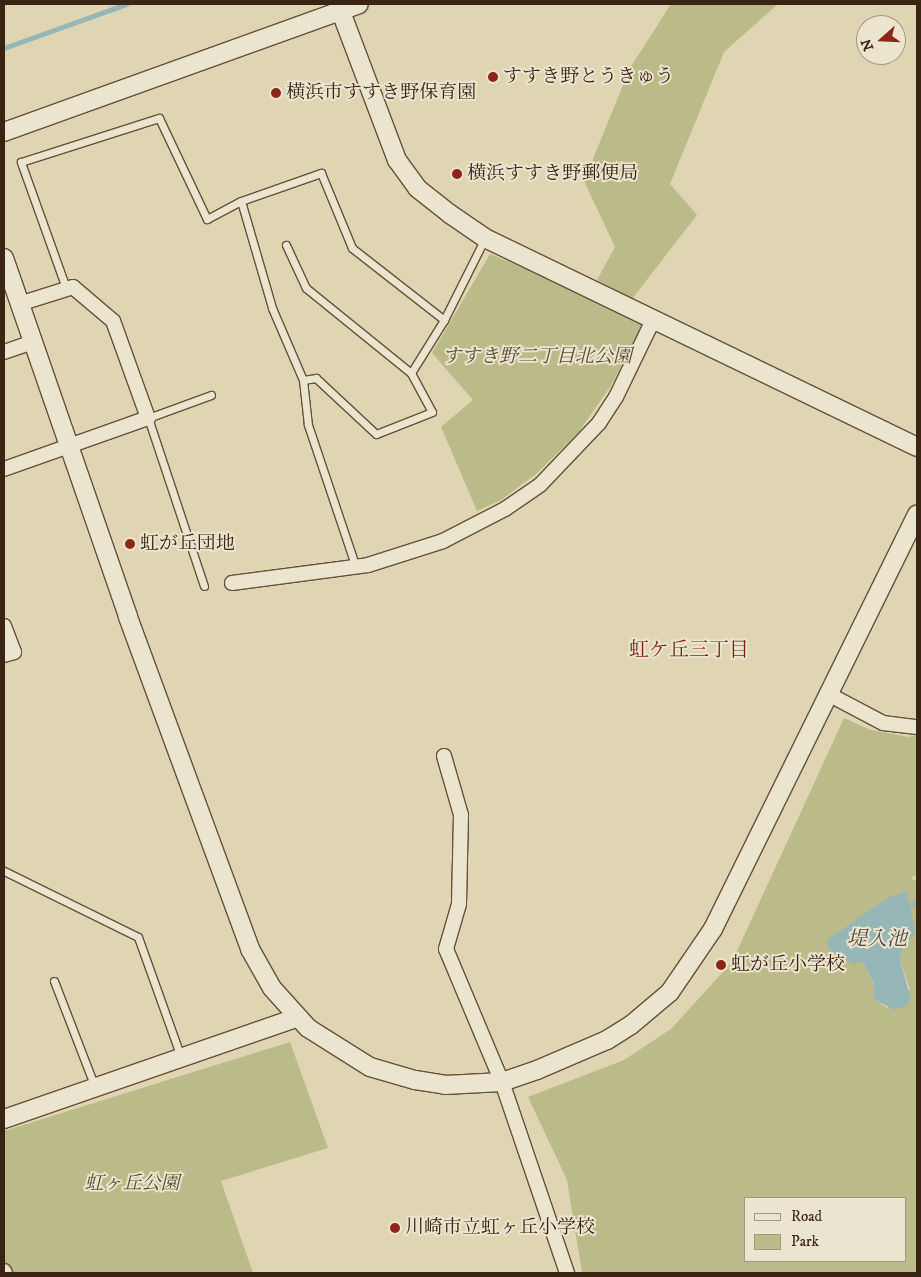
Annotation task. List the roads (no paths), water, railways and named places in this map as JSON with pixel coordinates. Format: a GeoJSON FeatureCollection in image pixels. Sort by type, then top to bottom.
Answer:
{"type":"FeatureCollection","features":[{"type":"Feature","properties":{"kind":"street"},"geometry":{"type":"LineString","coordinates":[[4,132],[339,7],[359,4]]}},
{"type":"Feature","properties":{"kind":"street"},"geometry":{"type":"LineString","coordinates":[[339,7],[397,160],[418,188],[485,238],[917,447]]}},
{"type":"Feature","properties":{"kind":"street"},"geometry":{"type":"LineString","coordinates":[[4,258],[132,626],[250,949],[272,988],[296,1018],[327,1043],[370,1067],[445,1085],[502,1082],[607,1040],[670,992],[706,944],[830,695],[917,514]]}},
{"type":"Feature","properties":{"kind":"street"},"geometry":{"type":"LineString","coordinates":[[4,469],[148,418],[113,321],[73,287],[19,304]]}},
{"type":"Feature","properties":{"kind":"street"},"geometry":{"type":"LineString","coordinates":[[232,583],[356,568],[443,541],[505,509],[540,484],[599,423],[616,397],[654,320]]}},
{"type":"Feature","properties":{"kind":"street"},"geometry":{"type":"LineString","coordinates":[[4,352],[33,342]]}},
{"type":"Feature","properties":{"kind":"street"},"geometry":{"type":"LineString","coordinates":[[4,626],[14,652],[4,655]]}},
{"type":"Feature","properties":{"kind":"street"},"geometry":{"type":"LineString","coordinates":[[830,695],[883,723],[917,727]]}},
{"type":"Feature","properties":{"kind":"street"},"geometry":{"type":"LineString","coordinates":[[444,756],[461,815],[459,904],[446,948],[502,1082],[567,1273]]}},
{"type":"Feature","properties":{"kind":"street"},"geometry":{"type":"LineString","coordinates":[[4,1119],[296,1018]]}},
{"type":"Feature","properties":{"kind":"lane"},"geometry":{"type":"LineString","coordinates":[[66,288],[22,162],[159,118],[208,219],[241,201],[320,173],[352,248],[444,320]]}},
{"type":"Feature","properties":{"kind":"lane"},"geometry":{"type":"LineString","coordinates":[[241,201],[272,308],[303,380],[308,425],[356,568]]}},
{"type":"Feature","properties":{"kind":"lane"},"geometry":{"type":"LineString","coordinates":[[411,374],[444,320],[485,238]]}},
{"type":"Feature","properties":{"kind":"lane"},"geometry":{"type":"LineString","coordinates":[[286,245],[306,288],[411,374],[432,412],[376,434],[316,378],[303,380]]}},
{"type":"Feature","properties":{"kind":"lane"},"geometry":{"type":"LineString","coordinates":[[204,586],[148,418],[211,396]]}},
{"type":"Feature","properties":{"kind":"lane"},"geometry":{"type":"LineString","coordinates":[[4,871],[138,937],[181,1058]]}},
{"type":"Feature","properties":{"kind":"lane"},"geometry":{"type":"LineString","coordinates":[[54,981],[95,1087]]}},
{"type":"Feature","properties":{"kind":"water","name":"堤入池"},"geometry":{"type":"Polygon","coordinates":[[[907,891],[915,932],[912,939],[904,943],[900,960],[911,999],[907,1005],[895,1010],[874,1000],[874,984],[862,961],[854,964],[829,950],[827,940],[889,897],[907,891]]]}},
{"type":"Feature","properties":{"kind":"waterway"},"geometry":{"type":"LineString","coordinates":[[4,48],[126,4]]}},
{"type":"Feature","properties":{"kind":"waterway"},"geometry":{"type":"LineString","coordinates":[[910,905],[917,903]]}},
{"type":"Feature","properties":{"kind":"place","name":"すすき野とうきゅう"},"geometry":{"type":"Point","coordinates":[493,77]}},
{"type":"Feature","properties":{"kind":"place","name":"横浜市すすき野保育園"},"geometry":{"type":"Point","coordinates":[276,93]}},
{"type":"Feature","properties":{"kind":"place","name":"横浜すすき野郵便局"},"geometry":{"type":"Point","coordinates":[457,174]}},
{"type":"Feature","properties":{"kind":"place","name":"虹が丘団地"},"geometry":{"type":"Point","coordinates":[130,544]}},
{"type":"Feature","properties":{"kind":"place","name":"虹が丘小学校"},"geometry":{"type":"Point","coordinates":[721,965]}},
{"type":"Feature","properties":{"kind":"place","name":"川崎市立虹ヶ丘小学校"},"geometry":{"type":"Point","coordinates":[395,1228]}},
{"type":"Feature","properties":{"kind":"district","name":"虹ケ丘三丁目"},"geometry":{"type":"Point","coordinates":[689,650]}},
{"type":"Feature","properties":{"kind":"park label","name":"すすき野二丁目北公園"},"geometry":{"type":"Point","coordinates":[537,357]}},
{"type":"Feature","properties":{"kind":"park label","name":"虹ヶ丘公園"},"geometry":{"type":"Point","coordinates":[132,1184]}}]}
